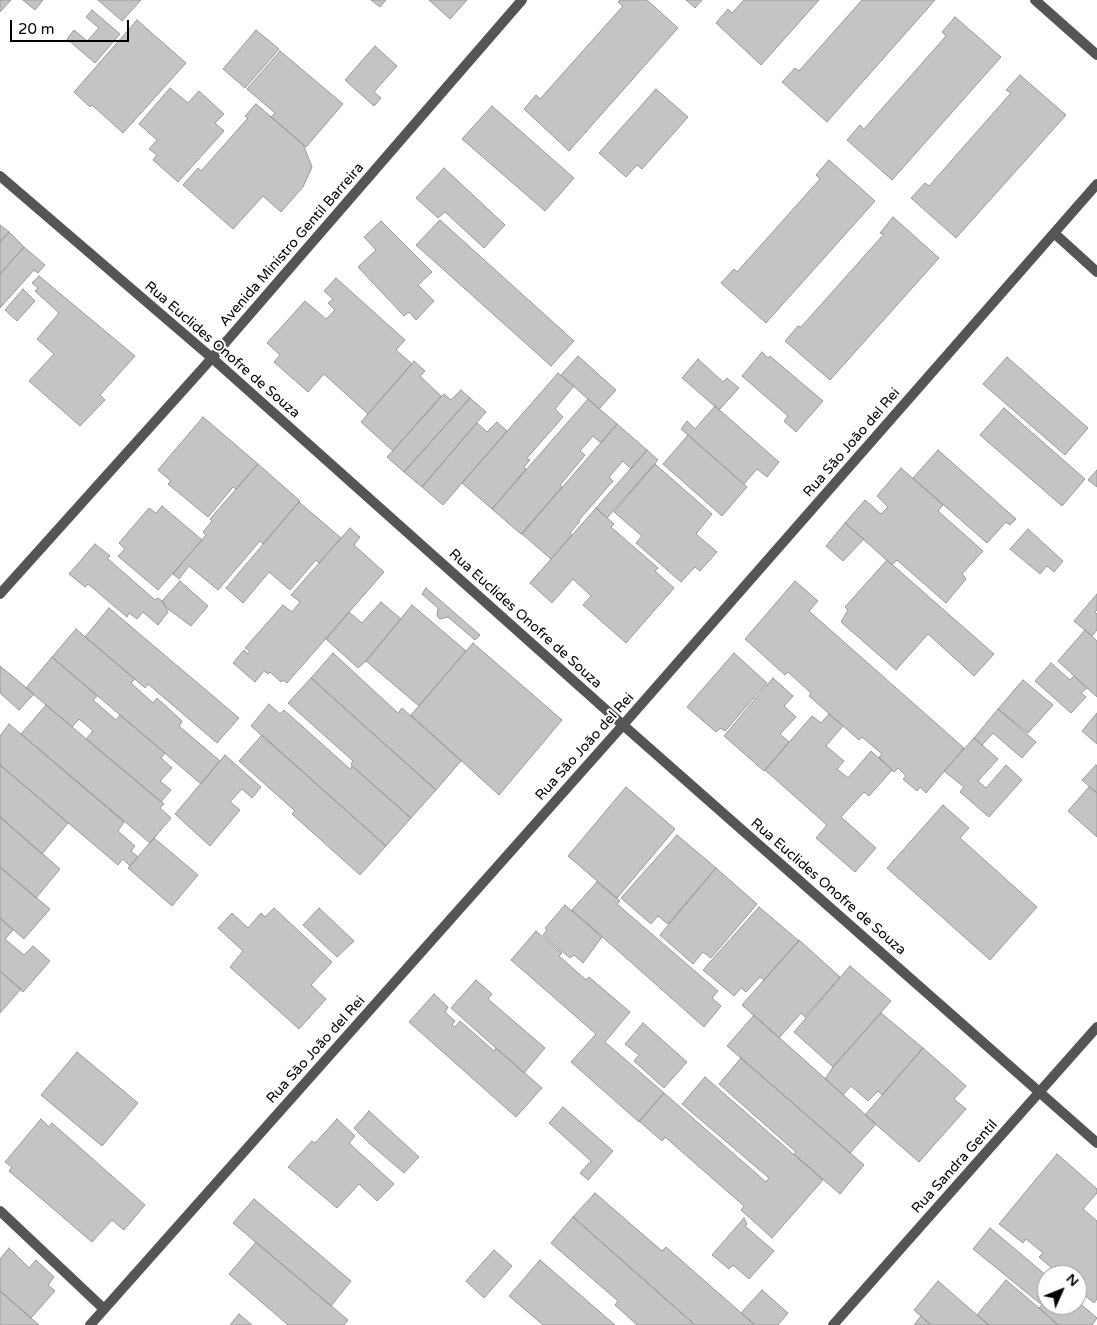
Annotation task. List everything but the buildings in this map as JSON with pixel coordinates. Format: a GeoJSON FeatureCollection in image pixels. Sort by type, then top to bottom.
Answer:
{"type":"FeatureCollection","features":[{"type":"Feature","properties":{"kind":"street","name":"Avenida Ministro Gentil Barreira"},"geometry":{"type":"LineString","coordinates":[[0,594],[212,358],[522,0]]}},
{"type":"Feature","properties":{"kind":"street"},"geometry":{"type":"LineString","coordinates":[[1035,0],[1097,55]]}},
{"type":"Feature","properties":{"kind":"street","name":"Rua Euclides Onofre de Souza"},"geometry":{"type":"LineString","coordinates":[[0,176],[212,358],[623,725],[1097,1143]]}},
{"type":"Feature","properties":{"kind":"street","name":"Rua São João del Rei"},"geometry":{"type":"LineString","coordinates":[[90,1325],[623,725],[1097,184]]}},
{"type":"Feature","properties":{"kind":"street"},"geometry":{"type":"LineString","coordinates":[[1054,233],[1097,272]]}},
{"type":"Feature","properties":{"kind":"street","name":"Rua Sandra Gentil"},"geometry":{"type":"LineString","coordinates":[[832,1325],[1097,1026]]}},
{"type":"Feature","properties":{"kind":"street"},"geometry":{"type":"LineString","coordinates":[[0,1211],[104,1309]]}}]}
